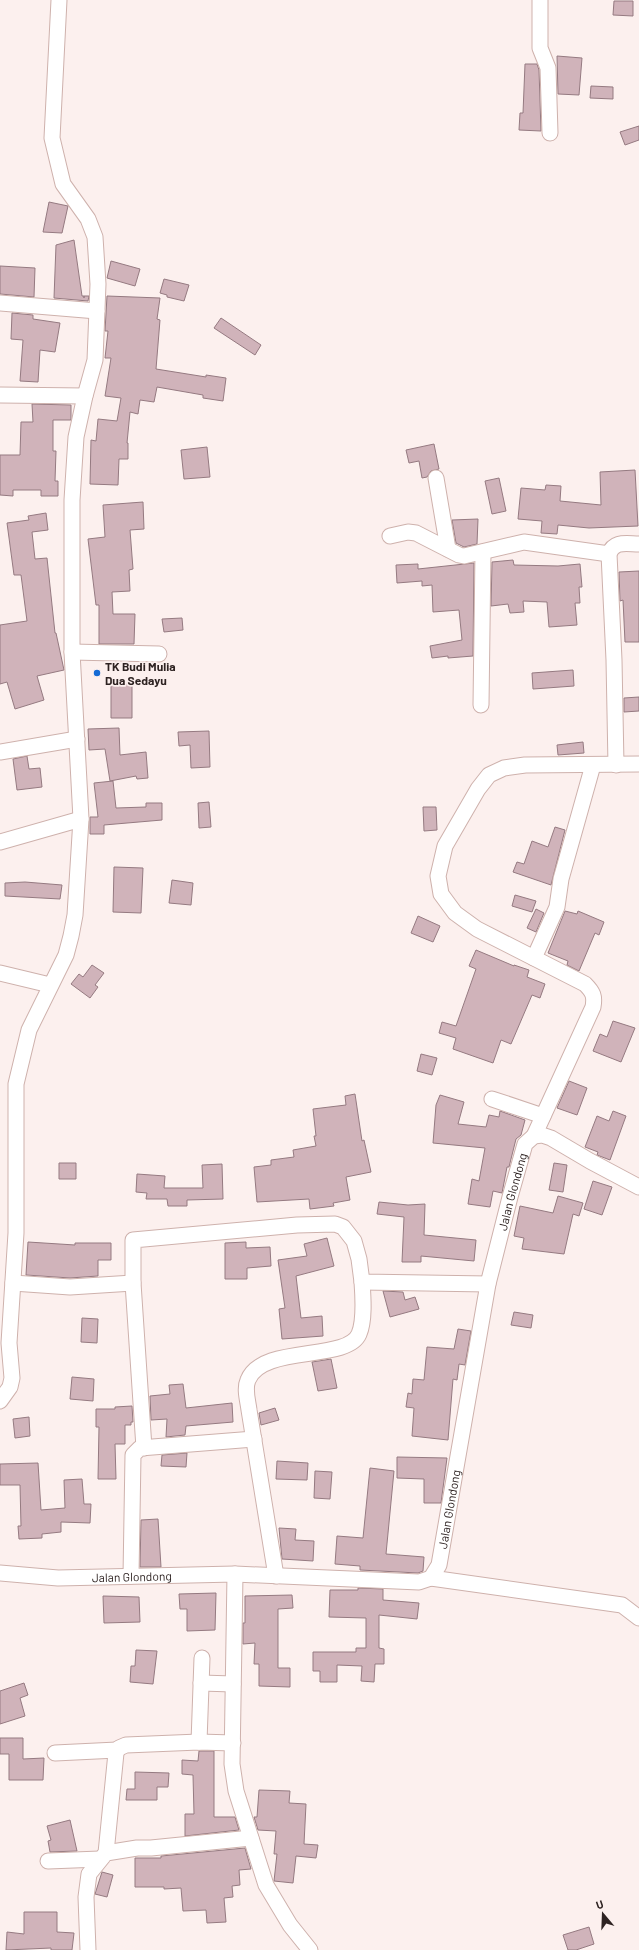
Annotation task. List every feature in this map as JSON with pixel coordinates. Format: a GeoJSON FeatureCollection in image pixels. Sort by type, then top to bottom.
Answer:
{"type":"FeatureCollection","features":[{"type":"Feature","properties":{"kind":"street"},"geometry":{"type":"LineString","coordinates":[[0,1401],[10,1387],[12,1378],[9,1343],[16,1233],[16,1084],[29,1030],[66,955],[76,915],[81,819],[72,652],[72,500],[76,437],[95,360],[98,284],[95,236],[88,219],[63,184],[52,138],[59,0]]}},
{"type":"Feature","properties":{"kind":"street"},"geometry":{"type":"LineString","coordinates":[[540,0],[540,48],[548,68],[550,133]]}},
{"type":"Feature","properties":{"kind":"street"},"geometry":{"type":"LineString","coordinates":[[0,303],[97,311]]}},
{"type":"Feature","properties":{"kind":"street"},"geometry":{"type":"LineString","coordinates":[[0,395],[85,396]]}},
{"type":"Feature","properties":{"kind":"street"},"geometry":{"type":"LineString","coordinates":[[436,478],[448,549]]}},
{"type":"Feature","properties":{"kind":"street"},"geometry":{"type":"LineString","coordinates":[[390,536],[408,532],[416,532],[464,556],[524,542],[609,554]]}},
{"type":"Feature","properties":{"kind":"street"},"geometry":{"type":"LineString","coordinates":[[616,764],[614,660],[609,554],[611,549],[618,544],[639,544]]}},
{"type":"Feature","properties":{"kind":"street"},"geometry":{"type":"LineString","coordinates":[[481,705],[483,552]]}},
{"type":"Feature","properties":{"kind":"street"},"geometry":{"type":"LineString","coordinates":[[72,652],[159,654]]}},
{"type":"Feature","properties":{"kind":"street"},"geometry":{"type":"LineString","coordinates":[[0,752],[77,739]]}},
{"type":"Feature","properties":{"kind":"street"},"geometry":{"type":"LineString","coordinates":[[593,765],[561,879],[557,907],[534,958],[477,929],[454,913],[441,894],[438,876],[445,846],[478,789],[489,775],[504,768],[525,765],[639,764]]}},
{"type":"Feature","properties":{"kind":"street"},"geometry":{"type":"LineString","coordinates":[[0,842],[81,819]]}},
{"type":"Feature","properties":{"kind":"street","name":"Jalan Glondong"},"geometry":{"type":"LineString","coordinates":[[0,1574],[58,1578],[236,1574],[419,1582],[431,1578],[439,1565],[488,1284],[525,1144],[534,1136],[593,1007],[594,998],[592,991],[585,984],[534,958]]}},
{"type":"Feature","properties":{"kind":"street"},"geometry":{"type":"LineString","coordinates":[[0,973],[50,985]]}},
{"type":"Feature","properties":{"kind":"street"},"geometry":{"type":"LineString","coordinates":[[492,1099],[543,1116]]}},
{"type":"Feature","properties":{"kind":"street"},"geometry":{"type":"LineString","coordinates":[[534,1136],[542,1135],[551,1138],[639,1187]]}},
{"type":"Feature","properties":{"kind":"street"},"geometry":{"type":"LineString","coordinates":[[144,1448],[133,1283],[133,1240],[297,1225],[335,1224],[343,1227],[354,1241],[359,1259],[363,1304],[360,1333],[355,1340],[322,1351],[275,1360],[254,1371],[248,1380],[247,1392],[276,1576]]}},
{"type":"Feature","properties":{"kind":"street"},"geometry":{"type":"LineString","coordinates":[[362,1282],[488,1284]]}},
{"type":"Feature","properties":{"kind":"street"},"geometry":{"type":"LineString","coordinates":[[13,1283],[70,1287],[133,1283]]}},
{"type":"Feature","properties":{"kind":"street"},"geometry":{"type":"LineString","coordinates":[[131,1576],[133,1454],[140,1448],[254,1439]]}},
{"type":"Feature","properties":{"kind":"street"},"geometry":{"type":"LineString","coordinates":[[236,1574],[232,1764],[236,1791],[266,1885],[290,1926],[310,1950]]}},
{"type":"Feature","properties":{"kind":"street"},"geometry":{"type":"LineString","coordinates":[[431,1578],[622,1605],[639,1618]]}},
{"type":"Feature","properties":{"kind":"street"},"geometry":{"type":"LineString","coordinates":[[199,1742],[202,1658]]}},
{"type":"Feature","properties":{"kind":"street"},"geometry":{"type":"LineString","coordinates":[[201,1683],[233,1684]]}},
{"type":"Feature","properties":{"kind":"street"},"geometry":{"type":"LineString","coordinates":[[55,1752],[117,1750],[126,1745],[233,1742]]}},
{"type":"Feature","properties":{"kind":"street"},"geometry":{"type":"LineString","coordinates":[[88,1950],[86,1897],[88,1874],[103,1856],[117,1750]]}},
{"type":"Feature","properties":{"kind":"street"},"geometry":{"type":"LineString","coordinates":[[48,1861],[103,1856],[137,1848],[151,1848],[251,1838]]}},
{"type":"Feature","properties":{"kind":"building"},"geometry":{"type":"Polygon","coordinates":[[[614,1],[633,1],[633,16],[613,15],[614,1]]]}},
{"type":"Feature","properties":{"kind":"building"},"geometry":{"type":"Polygon","coordinates":[[[557,56],[582,58],[579,95],[558,94],[557,56]]]}},
{"type":"Feature","properties":{"kind":"building"},"geometry":{"type":"Polygon","coordinates":[[[525,64],[537,64],[539,70],[541,131],[519,130],[520,113],[523,113],[525,64]]]}},
{"type":"Feature","properties":{"kind":"building"},"geometry":{"type":"Polygon","coordinates":[[[591,86],[613,87],[613,99],[590,98],[591,86]]]}},
{"type":"Feature","properties":{"kind":"building"},"geometry":{"type":"Polygon","coordinates":[[[639,126],[639,140],[625,145],[620,132],[639,126]]]}},
{"type":"Feature","properties":{"kind":"building"},"geometry":{"type":"Polygon","coordinates":[[[49,202],[68,206],[62,233],[43,232],[49,202]]]}},
{"type":"Feature","properties":{"kind":"building"},"geometry":{"type":"Polygon","coordinates":[[[74,240],[82,296],[89,296],[88,301],[54,298],[56,245],[74,240]]]}},
{"type":"Feature","properties":{"kind":"building"},"geometry":{"type":"Polygon","coordinates":[[[111,261],[140,269],[135,286],[107,278],[111,261]]]}},
{"type":"Feature","properties":{"kind":"building"},"geometry":{"type":"Polygon","coordinates":[[[0,266],[35,268],[34,297],[0,294],[0,266]]]}},
{"type":"Feature","properties":{"kind":"building"},"geometry":{"type":"Polygon","coordinates":[[[164,279],[189,285],[184,301],[167,297],[167,295],[160,293],[164,279]]]}},
{"type":"Feature","properties":{"kind":"building"},"geometry":{"type":"Polygon","coordinates":[[[107,296],[160,298],[157,319],[160,320],[156,369],[206,377],[206,375],[226,378],[223,401],[203,398],[203,395],[157,387],[154,402],[140,400],[138,414],[130,412],[127,443],[128,459],[119,459],[118,485],[90,484],[91,440],[96,441],[98,419],[117,421],[121,398],[105,396],[111,358],[105,358],[108,331],[105,331],[107,296]]]}},
{"type":"Feature","properties":{"kind":"building"},"geometry":{"type":"Polygon","coordinates":[[[12,313],[33,315],[33,319],[60,323],[55,352],[40,350],[38,382],[20,381],[23,340],[11,339],[12,313]]]}},
{"type":"Feature","properties":{"kind":"building"},"geometry":{"type":"Polygon","coordinates":[[[221,318],[261,345],[255,355],[214,328],[221,318]]]}},
{"type":"Feature","properties":{"kind":"building"},"geometry":{"type":"Polygon","coordinates":[[[32,404],[71,405],[71,420],[53,420],[53,451],[56,451],[55,481],[58,481],[58,496],[41,496],[41,490],[13,490],[13,496],[0,495],[0,455],[20,455],[21,422],[33,422],[32,404]]]}},
{"type":"Feature","properties":{"kind":"building"},"geometry":{"type":"Polygon","coordinates":[[[434,444],[439,469],[431,471],[427,477],[422,478],[419,461],[409,463],[406,450],[434,444]]]}},
{"type":"Feature","properties":{"kind":"building"},"geometry":{"type":"Polygon","coordinates":[[[207,447],[210,477],[184,479],[181,450],[207,447]]]}},
{"type":"Feature","properties":{"kind":"building"},"geometry":{"type":"Polygon","coordinates":[[[635,470],[638,526],[589,528],[558,525],[557,534],[541,533],[542,521],[518,519],[521,488],[545,490],[546,485],[561,486],[560,501],[601,505],[600,472],[635,470]]]}},
{"type":"Feature","properties":{"kind":"building"},"geometry":{"type":"Polygon","coordinates":[[[499,478],[506,511],[492,514],[485,481],[499,478]]]}},
{"type":"Feature","properties":{"kind":"building"},"geometry":{"type":"Polygon","coordinates":[[[143,502],[144,529],[130,530],[133,569],[129,570],[130,591],[112,592],[113,614],[135,614],[134,644],[99,644],[99,605],[96,605],[88,539],[105,537],[103,505],[143,502]]]}},
{"type":"Feature","properties":{"kind":"building"},"geometry":{"type":"Polygon","coordinates":[[[46,513],[48,530],[32,532],[35,559],[47,558],[55,633],[64,670],[37,676],[44,700],[15,709],[7,682],[0,684],[0,625],[27,621],[21,575],[14,575],[7,523],[29,520],[28,516],[46,513]]]}},
{"type":"Feature","properties":{"kind":"building"},"geometry":{"type":"Polygon","coordinates":[[[478,519],[477,544],[464,547],[456,543],[452,520],[478,519]]]}},
{"type":"Feature","properties":{"kind":"building"},"geometry":{"type":"Polygon","coordinates":[[[513,560],[514,565],[558,566],[580,564],[582,587],[579,587],[580,603],[575,603],[577,625],[549,627],[547,602],[523,601],[524,612],[510,613],[508,604],[491,606],[492,562],[513,560]]]}},
{"type":"Feature","properties":{"kind":"building"},"geometry":{"type":"Polygon","coordinates":[[[474,563],[473,656],[448,658],[448,656],[432,658],[430,646],[462,640],[459,610],[433,612],[432,585],[422,586],[422,581],[397,583],[396,565],[418,564],[418,569],[474,563]]]}},
{"type":"Feature","properties":{"kind":"building"},"geometry":{"type":"Polygon","coordinates":[[[639,571],[639,642],[625,642],[623,600],[620,601],[619,572],[639,571]]]}},
{"type":"Feature","properties":{"kind":"building"},"geometry":{"type":"Polygon","coordinates":[[[182,618],[183,630],[164,632],[162,619],[182,618]]]}},
{"type":"Feature","properties":{"kind":"building"},"geometry":{"type":"Polygon","coordinates":[[[573,670],[574,686],[533,689],[532,673],[573,670]]]}},
{"type":"Feature","properties":{"kind":"building"},"geometry":{"type":"Polygon","coordinates":[[[111,684],[132,684],[132,718],[111,718],[111,684]]]}},
{"type":"Feature","properties":{"kind":"building"},"geometry":{"type":"Polygon","coordinates":[[[639,697],[639,711],[624,712],[624,698],[639,697]]]}},
{"type":"Feature","properties":{"kind":"building"},"geometry":{"type":"Polygon","coordinates":[[[119,728],[120,755],[146,752],[148,778],[137,779],[136,776],[110,781],[105,749],[89,750],[88,729],[119,728]]]}},
{"type":"Feature","properties":{"kind":"building"},"geometry":{"type":"Polygon","coordinates":[[[209,731],[210,767],[191,768],[190,745],[179,746],[178,732],[209,731]]]}},
{"type":"Feature","properties":{"kind":"building"},"geometry":{"type":"Polygon","coordinates":[[[583,742],[584,753],[558,755],[557,745],[583,742]]]}},
{"type":"Feature","properties":{"kind":"building"},"geometry":{"type":"Polygon","coordinates":[[[27,756],[29,769],[40,768],[42,787],[17,790],[13,759],[27,756]]]}},
{"type":"Feature","properties":{"kind":"building"},"geometry":{"type":"Polygon","coordinates":[[[113,781],[116,808],[146,807],[146,803],[162,803],[162,820],[104,825],[104,834],[90,834],[90,817],[98,817],[94,783],[113,781]]]}},
{"type":"Feature","properties":{"kind":"building"},"geometry":{"type":"Polygon","coordinates":[[[209,802],[211,827],[199,828],[198,803],[209,802]]]}},
{"type":"Feature","properties":{"kind":"building"},"geometry":{"type":"Polygon","coordinates":[[[423,807],[436,807],[437,830],[424,831],[423,807]]]}},
{"type":"Feature","properties":{"kind":"building"},"geometry":{"type":"Polygon","coordinates":[[[555,827],[565,830],[551,885],[513,872],[517,862],[524,864],[532,841],[548,847],[555,827]]]}},
{"type":"Feature","properties":{"kind":"building"},"geometry":{"type":"Polygon","coordinates":[[[114,867],[143,868],[141,913],[113,912],[114,867]]]}},
{"type":"Feature","properties":{"kind":"building"},"geometry":{"type":"Polygon","coordinates":[[[172,880],[193,883],[191,905],[169,903],[172,880]]]}},
{"type":"Feature","properties":{"kind":"building"},"geometry":{"type":"Polygon","coordinates":[[[25,882],[62,885],[60,899],[5,896],[5,883],[25,882]]]}},
{"type":"Feature","properties":{"kind":"building"},"geometry":{"type":"Polygon","coordinates":[[[515,895],[536,901],[532,912],[512,906],[515,895]]]}},
{"type":"Feature","properties":{"kind":"building"},"geometry":{"type":"Polygon","coordinates":[[[536,909],[544,913],[536,932],[527,928],[536,909]]]}},
{"type":"Feature","properties":{"kind":"building"},"geometry":{"type":"Polygon","coordinates":[[[565,911],[577,914],[578,911],[604,922],[599,935],[595,933],[579,971],[567,965],[568,961],[548,953],[565,911]]]}},
{"type":"Feature","properties":{"kind":"building"},"geometry":{"type":"Polygon","coordinates":[[[418,916],[440,926],[433,942],[411,933],[418,916]]]}},
{"type":"Feature","properties":{"kind":"building"},"geometry":{"type":"Polygon","coordinates":[[[476,950],[514,966],[529,970],[527,977],[545,984],[540,998],[532,995],[511,1044],[501,1040],[493,1063],[453,1049],[456,1038],[439,1033],[442,1022],[456,1026],[476,969],[469,966],[476,950]]]}},
{"type":"Feature","properties":{"kind":"building"},"geometry":{"type":"Polygon","coordinates":[[[92,965],[104,973],[95,985],[98,987],[90,998],[71,984],[79,974],[83,977],[92,965]]]}},
{"type":"Feature","properties":{"kind":"building"},"geometry":{"type":"Polygon","coordinates":[[[613,1021],[635,1028],[621,1062],[593,1051],[600,1034],[607,1037],[613,1021]]]}},
{"type":"Feature","properties":{"kind":"building"},"geometry":{"type":"Polygon","coordinates":[[[421,1054],[437,1058],[432,1075],[417,1071],[421,1054]]]}},
{"type":"Feature","properties":{"kind":"building"},"geometry":{"type":"Polygon","coordinates":[[[569,1081],[587,1088],[577,1115],[557,1108],[569,1081]]]}},
{"type":"Feature","properties":{"kind":"building"},"geometry":{"type":"Polygon","coordinates":[[[355,1094],[362,1141],[364,1140],[371,1172],[346,1177],[350,1200],[333,1203],[334,1206],[310,1209],[309,1199],[257,1202],[254,1167],[271,1165],[271,1160],[294,1157],[293,1150],[316,1146],[313,1109],[346,1105],[345,1096],[355,1094]]]}},
{"type":"Feature","properties":{"kind":"building"},"geometry":{"type":"Polygon","coordinates":[[[440,1095],[464,1102],[458,1124],[486,1127],[489,1115],[499,1117],[500,1111],[525,1120],[521,1135],[516,1139],[509,1167],[507,1167],[502,1193],[493,1191],[490,1207],[468,1204],[472,1179],[479,1181],[485,1148],[433,1143],[436,1105],[440,1095]]]}},
{"type":"Feature","properties":{"kind":"building"},"geometry":{"type":"Polygon","coordinates":[[[613,1111],[626,1116],[610,1160],[597,1155],[598,1152],[585,1147],[597,1116],[609,1121],[613,1111]]]}},
{"type":"Feature","properties":{"kind":"building"},"geometry":{"type":"Polygon","coordinates":[[[59,1163],[76,1163],[76,1179],[59,1179],[59,1163]]]}},
{"type":"Feature","properties":{"kind":"building"},"geometry":{"type":"Polygon","coordinates":[[[554,1163],[567,1165],[563,1192],[549,1190],[554,1163]]]}},
{"type":"Feature","properties":{"kind":"building"},"geometry":{"type":"Polygon","coordinates":[[[222,1164],[223,1199],[187,1200],[187,1206],[168,1206],[167,1199],[146,1199],[147,1193],[136,1192],[137,1174],[165,1176],[164,1188],[203,1188],[202,1165],[222,1164]]]}},
{"type":"Feature","properties":{"kind":"building"},"geometry":{"type":"Polygon","coordinates":[[[593,1181],[612,1187],[602,1215],[584,1209],[593,1181]]]}},
{"type":"Feature","properties":{"kind":"building"},"geometry":{"type":"Polygon","coordinates":[[[558,1196],[583,1203],[579,1216],[573,1214],[564,1254],[522,1249],[524,1238],[514,1236],[520,1206],[553,1213],[558,1196]]]}},
{"type":"Feature","properties":{"kind":"building"},"geometry":{"type":"Polygon","coordinates":[[[379,1202],[408,1205],[425,1204],[424,1235],[476,1240],[474,1261],[421,1256],[421,1262],[402,1262],[404,1217],[377,1214],[379,1202]]]}},
{"type":"Feature","properties":{"kind":"building"},"geometry":{"type":"Polygon","coordinates":[[[327,1238],[334,1266],[296,1276],[301,1318],[322,1316],[323,1336],[282,1339],[279,1309],[285,1308],[278,1260],[307,1256],[304,1244],[327,1238]]]}},
{"type":"Feature","properties":{"kind":"building"},"geometry":{"type":"Polygon","coordinates":[[[28,1242],[75,1245],[75,1243],[111,1243],[111,1260],[98,1260],[98,1276],[70,1278],[26,1275],[28,1242]]]}},
{"type":"Feature","properties":{"kind":"building"},"geometry":{"type":"Polygon","coordinates":[[[246,1242],[246,1248],[270,1247],[271,1266],[247,1268],[247,1279],[225,1279],[225,1243],[246,1242]]]}},
{"type":"Feature","properties":{"kind":"building"},"geometry":{"type":"Polygon","coordinates":[[[383,1291],[403,1292],[405,1300],[415,1297],[419,1309],[390,1317],[383,1291]]]}},
{"type":"Feature","properties":{"kind":"building"},"geometry":{"type":"Polygon","coordinates":[[[514,1312],[533,1315],[531,1328],[511,1325],[514,1312]]]}},
{"type":"Feature","properties":{"kind":"building"},"geometry":{"type":"Polygon","coordinates":[[[82,1318],[98,1319],[97,1343],[81,1342],[82,1318]]]}},
{"type":"Feature","properties":{"kind":"building"},"geometry":{"type":"Polygon","coordinates":[[[458,1329],[471,1331],[465,1365],[459,1364],[457,1380],[453,1379],[448,1440],[412,1436],[414,1408],[406,1407],[408,1393],[412,1394],[413,1379],[424,1380],[427,1347],[454,1349],[458,1329]]]}},
{"type":"Feature","properties":{"kind":"building"},"geometry":{"type":"Polygon","coordinates":[[[331,1359],[337,1388],[318,1391],[312,1362],[331,1359]]]}},
{"type":"Feature","properties":{"kind":"building"},"geometry":{"type":"Polygon","coordinates":[[[72,1377],[94,1379],[93,1401],[70,1399],[72,1377]]]}},
{"type":"Feature","properties":{"kind":"building"},"geometry":{"type":"Polygon","coordinates":[[[183,1384],[186,1408],[232,1403],[233,1422],[186,1426],[185,1435],[166,1437],[167,1419],[151,1420],[150,1396],[170,1394],[169,1385],[183,1384]]]}},
{"type":"Feature","properties":{"kind":"building"},"geometry":{"type":"Polygon","coordinates":[[[132,1406],[133,1422],[131,1422],[131,1425],[125,1425],[125,1444],[115,1444],[116,1479],[98,1479],[99,1427],[96,1427],[96,1409],[115,1409],[115,1407],[132,1406]]]}},
{"type":"Feature","properties":{"kind":"building"},"geometry":{"type":"Polygon","coordinates":[[[275,1408],[279,1420],[261,1425],[259,1413],[275,1408]]]}},
{"type":"Feature","properties":{"kind":"building"},"geometry":{"type":"Polygon","coordinates":[[[29,1417],[30,1436],[15,1438],[13,1419],[29,1417]]]}},
{"type":"Feature","properties":{"kind":"building"},"geometry":{"type":"Polygon","coordinates":[[[187,1453],[186,1467],[161,1466],[162,1455],[187,1453]]]}},
{"type":"Feature","properties":{"kind":"building"},"geometry":{"type":"Polygon","coordinates":[[[397,1457],[447,1458],[441,1503],[424,1503],[424,1479],[397,1478],[397,1457]]]}},
{"type":"Feature","properties":{"kind":"building"},"geometry":{"type":"Polygon","coordinates":[[[277,1461],[308,1463],[307,1480],[276,1479],[277,1461]]]}},
{"type":"Feature","properties":{"kind":"building"},"geometry":{"type":"Polygon","coordinates":[[[38,1463],[41,1510],[65,1508],[64,1480],[82,1479],[84,1504],[91,1504],[90,1523],[61,1522],[61,1532],[42,1534],[42,1538],[19,1539],[18,1526],[21,1526],[20,1485],[0,1485],[0,1464],[38,1463]]]}},
{"type":"Feature","properties":{"kind":"building"},"geometry":{"type":"Polygon","coordinates":[[[370,1468],[394,1471],[386,1554],[424,1557],[423,1571],[418,1573],[360,1570],[360,1566],[335,1564],[337,1536],[363,1538],[370,1468]]]}},
{"type":"Feature","properties":{"kind":"building"},"geometry":{"type":"Polygon","coordinates":[[[315,1471],[332,1472],[330,1499],[314,1498],[315,1471]]]}},
{"type":"Feature","properties":{"kind":"building"},"geometry":{"type":"Polygon","coordinates":[[[158,1519],[161,1567],[140,1567],[141,1520],[158,1519]]]}},
{"type":"Feature","properties":{"kind":"building"},"geometry":{"type":"Polygon","coordinates":[[[279,1528],[296,1529],[295,1540],[314,1541],[313,1561],[282,1559],[279,1528]]]}},
{"type":"Feature","properties":{"kind":"building"},"geometry":{"type":"Polygon","coordinates":[[[358,1588],[383,1589],[383,1600],[419,1603],[417,1619],[379,1615],[379,1648],[384,1649],[384,1664],[375,1664],[374,1682],[361,1681],[362,1666],[337,1665],[337,1682],[320,1682],[320,1671],[313,1671],[313,1652],[356,1652],[356,1648],[366,1648],[366,1618],[329,1617],[330,1590],[358,1590],[358,1588]]]}},
{"type":"Feature","properties":{"kind":"building"},"geometry":{"type":"Polygon","coordinates":[[[216,1593],[215,1630],[187,1631],[187,1609],[180,1609],[179,1594],[216,1593]]]}},
{"type":"Feature","properties":{"kind":"building"},"geometry":{"type":"Polygon","coordinates":[[[292,1595],[293,1608],[278,1609],[278,1668],[290,1668],[290,1687],[259,1686],[259,1664],[254,1664],[255,1643],[243,1644],[245,1596],[292,1595]]]}},
{"type":"Feature","properties":{"kind":"building"},"geometry":{"type":"Polygon","coordinates":[[[103,1596],[139,1597],[140,1622],[104,1623],[103,1596]]]}},
{"type":"Feature","properties":{"kind":"building"},"geometry":{"type":"Polygon","coordinates":[[[136,1650],[157,1651],[153,1684],[130,1682],[131,1666],[135,1666],[136,1650]]]}},
{"type":"Feature","properties":{"kind":"building"},"geometry":{"type":"Polygon","coordinates":[[[24,1683],[28,1695],[20,1698],[25,1716],[0,1724],[0,1691],[24,1683]]]}},
{"type":"Feature","properties":{"kind":"building"},"geometry":{"type":"Polygon","coordinates":[[[0,1738],[23,1738],[23,1759],[44,1758],[43,1780],[9,1780],[9,1754],[0,1754],[0,1738]]]}},
{"type":"Feature","properties":{"kind":"building"},"geometry":{"type":"Polygon","coordinates":[[[199,1751],[214,1751],[214,1817],[235,1817],[239,1830],[185,1836],[185,1814],[194,1814],[193,1775],[182,1774],[182,1760],[198,1761],[199,1751]]]}},
{"type":"Feature","properties":{"kind":"building"},"geometry":{"type":"Polygon","coordinates":[[[135,1772],[169,1773],[168,1787],[157,1787],[157,1800],[126,1800],[127,1789],[135,1789],[135,1772]]]}},
{"type":"Feature","properties":{"kind":"building"},"geometry":{"type":"Polygon","coordinates":[[[259,1790],[290,1791],[289,1803],[306,1804],[304,1844],[318,1845],[316,1858],[296,1856],[293,1883],[274,1881],[277,1854],[274,1854],[276,1831],[258,1830],[254,1817],[257,1817],[259,1790]]]}},
{"type":"Feature","properties":{"kind":"building"},"geometry":{"type":"Polygon","coordinates":[[[70,1820],[77,1851],[50,1852],[48,1841],[51,1840],[47,1826],[70,1820]]]}},
{"type":"Feature","properties":{"kind":"building"},"geometry":{"type":"Polygon","coordinates":[[[245,1848],[251,1869],[239,1870],[240,1885],[232,1886],[233,1897],[224,1898],[226,1922],[207,1923],[206,1910],[183,1911],[181,1888],[164,1889],[164,1887],[135,1887],[135,1858],[161,1858],[161,1856],[245,1848]]]}},
{"type":"Feature","properties":{"kind":"building"},"geometry":{"type":"Polygon","coordinates":[[[102,1872],[113,1875],[107,1897],[95,1894],[102,1872]]]}},
{"type":"Feature","properties":{"kind":"building"},"geometry":{"type":"Polygon","coordinates":[[[24,1912],[57,1912],[57,1932],[74,1933],[72,1950],[51,1950],[51,1948],[6,1950],[7,1932],[24,1934],[24,1912]]]}},
{"type":"Feature","properties":{"kind":"building"},"geometry":{"type":"Polygon","coordinates":[[[589,1927],[594,1944],[576,1950],[568,1950],[563,1935],[589,1927]]]}},
{"type":"Feature","properties":{"kind":"place","name":"TK Budi Mulia Dua Sedayu"},"geometry":{"type":"Point","coordinates":[97,673]}}]}
